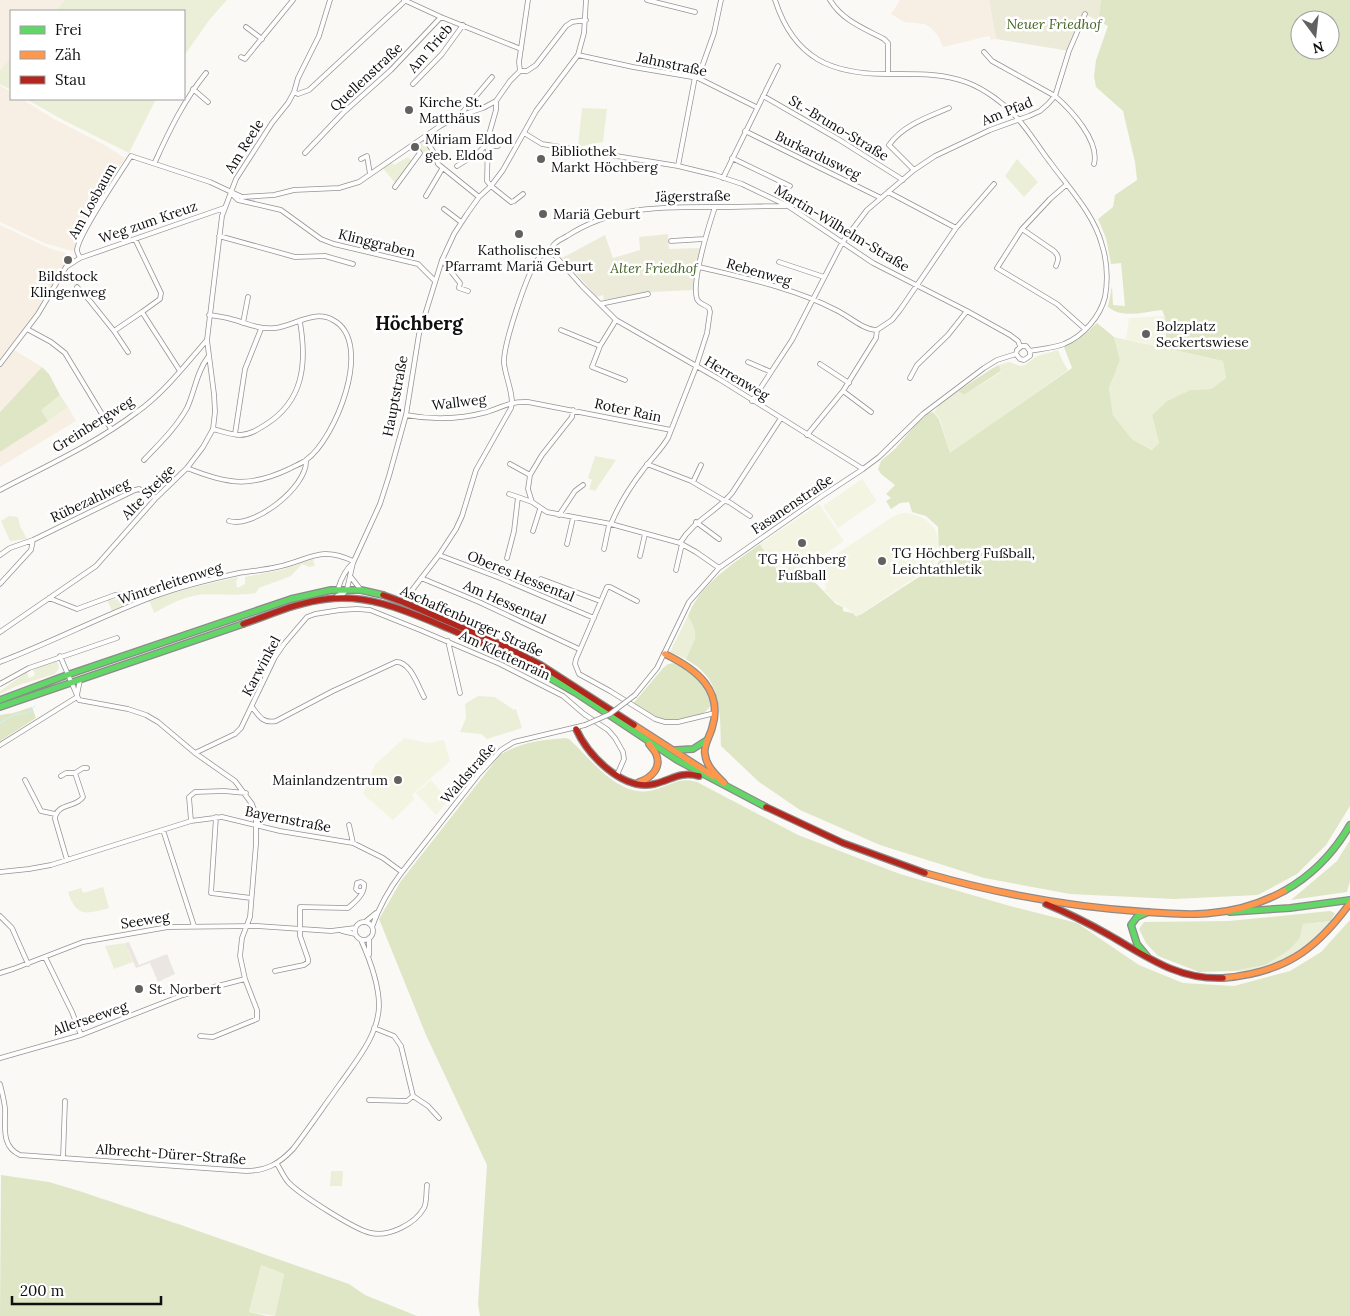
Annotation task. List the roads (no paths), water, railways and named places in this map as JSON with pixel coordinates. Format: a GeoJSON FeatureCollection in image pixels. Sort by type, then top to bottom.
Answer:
{"type":"FeatureCollection","features":[{"type":"Feature","properties":{"kind":"main road","name":"Aschaffenburger Straße"},"geometry":{"type":"LineString","coordinates":[[343,592],[361,590],[380,594],[502,645],[566,680],[713,776],[717,781]]}},
{"type":"Feature","properties":{"kind":"main road"},"geometry":{"type":"LineString","coordinates":[[0,700],[67,675],[291,599],[314,592],[343,592]]}},
{"type":"Feature","properties":{"kind":"main road","name":"Aschaffenburger Straße"},"geometry":{"type":"LineString","coordinates":[[343,592],[398,607],[499,650],[566,687],[685,765],[717,781]]}},
{"type":"Feature","properties":{"kind":"main road"},"geometry":{"type":"LineString","coordinates":[[0,707],[80,678],[311,601],[336,597],[343,592]]}},
{"type":"Feature","properties":{"kind":"main road"},"geometry":{"type":"LineString","coordinates":[[665,654],[687,664],[700,675],[713,695],[715,712],[713,726],[704,752],[710,768],[728,788]]}},
{"type":"Feature","properties":{"kind":"main road"},"geometry":{"type":"LineString","coordinates":[[576,729],[585,746],[596,758],[617,775],[635,783],[647,785],[657,783],[676,774],[684,773],[717,781],[807,827],[889,861],[996,892],[1040,901],[1113,910],[1185,913],[1290,908],[1350,902]]}},
{"type":"Feature","properties":{"kind":"main road"},"geometry":{"type":"LineString","coordinates":[[635,783],[653,777],[658,764],[656,755],[642,737]]}},
{"type":"Feature","properties":{"kind":"main road"},"geometry":{"type":"LineString","coordinates":[[673,750],[695,749],[708,739]]}},
{"type":"Feature","properties":{"kind":"main road"},"geometry":{"type":"LineString","coordinates":[[1220,912],[1273,897],[1301,881],[1317,869],[1331,854],[1350,826]]}},
{"type":"Feature","properties":{"kind":"main road"},"geometry":{"type":"LineString","coordinates":[[1040,901],[1081,919],[1154,962],[1179,972],[1202,977],[1232,978],[1257,974],[1286,964],[1299,956],[1324,936],[1350,902]]}},
{"type":"Feature","properties":{"kind":"main road"},"geometry":{"type":"LineString","coordinates":[[1150,912],[1134,920],[1132,931],[1140,949],[1154,962]]}},
{"type":"Feature","properties":{"kind":"street"},"geometry":{"type":"LineString","coordinates":[[242,57],[245,59],[291,2],[286,0]]}},
{"type":"Feature","properties":{"kind":"street","name":"Am Reele"},"geometry":{"type":"LineString","coordinates":[[209,315],[218,236],[224,208],[236,179],[294,92],[298,78],[319,36],[330,0]]}},
{"type":"Feature","properties":{"kind":"street"},"geometry":{"type":"LineString","coordinates":[[294,92],[298,94],[309,90],[405,0]]}},
{"type":"Feature","properties":{"kind":"street","name":"Am Trieb"},"geometry":{"type":"LineString","coordinates":[[405,0],[521,49]]}},
{"type":"Feature","properties":{"kind":"street"},"geometry":{"type":"LineString","coordinates":[[520,71],[528,0]]}},
{"type":"Feature","properties":{"kind":"street"},"geometry":{"type":"LineString","coordinates":[[578,56],[586,20],[586,0]]}},
{"type":"Feature","properties":{"kind":"street"},"geometry":{"type":"LineString","coordinates":[[647,0],[695,12]]}},
{"type":"Feature","properties":{"kind":"street"},"geometry":{"type":"LineString","coordinates":[[678,166],[696,78],[714,32],[721,0]]}},
{"type":"Feature","properties":{"kind":"street"},"geometry":{"type":"LineString","coordinates":[[775,0],[780,15],[794,39],[819,60],[850,72],[935,75],[954,78],[968,83],[992,97],[1019,120],[1096,228],[1106,265],[1106,290],[1102,307],[1094,320],[1072,340],[1030,351]]}},
{"type":"Feature","properties":{"kind":"street"},"geometry":{"type":"LineString","coordinates":[[830,0],[839,13],[884,39],[888,44],[888,74]]}},
{"type":"Feature","properties":{"kind":"street"},"geometry":{"type":"LineString","coordinates":[[1055,96],[1068,51],[1085,14]]}},
{"type":"Feature","properties":{"kind":"street","name":"Quellenstraße"},"geometry":{"type":"LineString","coordinates":[[306,153],[343,113],[391,70],[442,17]]}},
{"type":"Feature","properties":{"kind":"street"},"geometry":{"type":"LineString","coordinates":[[520,71],[527,72],[536,65],[566,26],[572,22],[586,20]]}},
{"type":"Feature","properties":{"kind":"street","name":"Am Trieb"},"geometry":{"type":"LineString","coordinates":[[413,84],[442,54],[463,25]]}},
{"type":"Feature","properties":{"kind":"street"},"geometry":{"type":"LineString","coordinates":[[246,27],[262,39]]}},
{"type":"Feature","properties":{"kind":"street"},"geometry":{"type":"LineString","coordinates":[[984,52],[992,60],[1055,96],[1071,112],[1089,137],[1096,157],[1094,164]]}},
{"type":"Feature","properties":{"kind":"street","name":"Jahnstraße"},"geometry":{"type":"LineString","coordinates":[[578,56],[696,78],[756,108]]}},
{"type":"Feature","properties":{"kind":"street","name":"Hauptstraße"},"geometry":{"type":"LineString","coordinates":[[343,592],[350,576],[353,562],[380,504],[406,415],[419,334],[442,260],[461,222],[479,197],[491,186],[503,170],[545,97],[578,56]]}},
{"type":"Feature","properties":{"kind":"street"},"geometry":{"type":"LineString","coordinates":[[723,178],[744,131],[778,66]]}},
{"type":"Feature","properties":{"kind":"street"},"geometry":{"type":"LineString","coordinates":[[231,193],[242,197],[253,197],[274,195],[294,190],[340,188],[359,182],[424,137],[460,116],[496,101],[510,81],[520,71]]}},
{"type":"Feature","properties":{"kind":"street"},"geometry":{"type":"LineString","coordinates":[[155,162],[171,127],[206,72]]}},
{"type":"Feature","properties":{"kind":"street"},"geometry":{"type":"LineString","coordinates":[[460,116],[492,76]]}},
{"type":"Feature","properties":{"kind":"street"},"geometry":{"type":"LineString","coordinates":[[193,90],[208,102]]}},
{"type":"Feature","properties":{"kind":"street","name":"St.-Bruno-Straße"},"geometry":{"type":"LineString","coordinates":[[763,96],[838,139],[902,180]]}},
{"type":"Feature","properties":{"kind":"street","name":"Am Pfad"},"geometry":{"type":"LineString","coordinates":[[752,400],[792,340],[842,243],[868,210],[914,170],[953,147],[990,130],[1040,111],[1055,96]]}},
{"type":"Feature","properties":{"kind":"street"},"geometry":{"type":"LineString","coordinates":[[496,101],[496,110],[488,138],[487,181],[511,202]]}},
{"type":"Feature","properties":{"kind":"street"},"geometry":{"type":"LineString","coordinates":[[470,105],[472,111]]}},
{"type":"Feature","properties":{"kind":"street"},"geometry":{"type":"LineString","coordinates":[[914,170],[889,145],[903,130],[949,108]]}},
{"type":"Feature","properties":{"kind":"street","name":"Burkardusweg"},"geometry":{"type":"LineString","coordinates":[[744,131],[881,198]]}},
{"type":"Feature","properties":{"kind":"street","name":"Martin-Wilhelm-Straße"},"geometry":{"type":"LineString","coordinates":[[524,133],[538,142],[553,146],[678,166],[742,184],[788,206],[873,263],[1015,338],[1020,346]]}},
{"type":"Feature","properties":{"kind":"street"},"geometry":{"type":"LineString","coordinates":[[424,137],[442,169],[479,197]]}},
{"type":"Feature","properties":{"kind":"street"},"geometry":{"type":"LineString","coordinates":[[395,187],[420,153],[414,144]]}},
{"type":"Feature","properties":{"kind":"street"},"geometry":{"type":"LineString","coordinates":[[457,166],[484,147],[498,146]]}},
{"type":"Feature","properties":{"kind":"street","name":"Klinggraben"},"geometry":{"type":"LineString","coordinates":[[130,156],[155,162],[210,182],[231,193],[238,200],[281,210],[321,239],[334,244],[418,264],[435,281]]}},
{"type":"Feature","properties":{"kind":"street","name":"Am Losbaum"},"geometry":{"type":"LineString","coordinates":[[80,258],[77,252],[88,224],[130,156]]}},
{"type":"Feature","properties":{"kind":"street"},"geometry":{"type":"LineString","coordinates":[[361,159],[367,156],[370,174]]}},
{"type":"Feature","properties":{"kind":"street"},"geometry":{"type":"LineString","coordinates":[[732,158],[790,186]]}},
{"type":"Feature","properties":{"kind":"street"},"geometry":{"type":"LineString","coordinates":[[426,196],[442,169]]}},
{"type":"Feature","properties":{"kind":"street"},"geometry":{"type":"LineString","coordinates":[[807,435],[848,383],[876,338],[877,330],[892,320],[956,228],[994,184]]}},
{"type":"Feature","properties":{"kind":"street"},"geometry":{"type":"LineString","coordinates":[[1066,185],[1022,229],[997,268],[1063,308],[1086,328]]}},
{"type":"Feature","properties":{"kind":"street"},"geometry":{"type":"LineString","coordinates":[[888,192],[956,228]]}},
{"type":"Feature","properties":{"kind":"street"},"geometry":{"type":"LineString","coordinates":[[511,202],[514,202],[523,194]]}},
{"type":"Feature","properties":{"kind":"street"},"geometry":{"type":"LineString","coordinates":[[510,207],[511,202]]}},
{"type":"Feature","properties":{"kind":"street","name":"Jägerstraße"},"geometry":{"type":"LineString","coordinates":[[551,251],[553,245],[583,226],[619,213],[648,208],[788,206]]}},
{"type":"Feature","properties":{"kind":"street"},"geometry":{"type":"LineString","coordinates":[[699,267],[704,239],[715,207]]}},
{"type":"Feature","properties":{"kind":"street","name":"Weg zum Kreuz"},"geometry":{"type":"LineString","coordinates":[[80,258],[224,208]]}},
{"type":"Feature","properties":{"kind":"street"},"geometry":{"type":"LineString","coordinates":[[444,209],[461,222]]}},
{"type":"Feature","properties":{"kind":"street"},"geometry":{"type":"LineString","coordinates":[[1022,229],[1058,255],[1056,266]]}},
{"type":"Feature","properties":{"kind":"street"},"geometry":{"type":"LineString","coordinates":[[218,236],[295,258],[325,256],[353,264]]}},
{"type":"Feature","properties":{"kind":"street"},"geometry":{"type":"LineString","coordinates":[[671,241],[704,239]]}},
{"type":"Feature","properties":{"kind":"street"},"geometry":{"type":"LineString","coordinates":[[114,331],[160,299],[162,293],[135,240]]}},
{"type":"Feature","properties":{"kind":"street"},"geometry":{"type":"LineString","coordinates":[[403,602],[439,555],[462,516],[476,470],[513,402],[504,362],[506,346],[534,265],[546,251],[551,251]]}},
{"type":"Feature","properties":{"kind":"street","name":"Herrenweg"},"geometry":{"type":"LineString","coordinates":[[551,251],[616,320],[752,400],[863,469]]}},
{"type":"Feature","properties":{"kind":"street"},"geometry":{"type":"LineString","coordinates":[[0,364],[27,329],[66,267],[80,258]]}},
{"type":"Feature","properties":{"kind":"street"},"geometry":{"type":"LineString","coordinates":[[442,260],[460,284],[459,288],[468,292]]}},
{"type":"Feature","properties":{"kind":"street"},"geometry":{"type":"LineString","coordinates":[[779,262],[824,277]]}},
{"type":"Feature","properties":{"kind":"street","name":"Rebenweg"},"geometry":{"type":"LineString","coordinates":[[699,267],[813,299],[868,329],[877,330]]}},
{"type":"Feature","properties":{"kind":"street","name":"Roter Rain"},"geometry":{"type":"LineString","coordinates":[[513,402],[528,402],[671,430],[696,367],[710,312],[709,308],[698,301],[697,298],[699,267]]}},
{"type":"Feature","properties":{"kind":"street"},"geometry":{"type":"LineString","coordinates":[[78,287],[114,331],[128,352]]}},
{"type":"Feature","properties":{"kind":"street"},"geometry":{"type":"LineString","coordinates":[[600,304],[648,294]]}},
{"type":"Feature","properties":{"kind":"street"},"geometry":{"type":"LineString","coordinates":[[243,323],[248,297]]}},
{"type":"Feature","properties":{"kind":"street"},"geometry":{"type":"LineString","coordinates":[[910,378],[917,365],[948,335],[967,311]]}},
{"type":"Feature","properties":{"kind":"street"},"geometry":{"type":"LineString","coordinates":[[142,312],[180,371]]}},
{"type":"Feature","properties":{"kind":"street"},"geometry":{"type":"LineString","coordinates":[[187,468],[214,479],[243,482],[273,476],[306,460],[326,437],[343,405],[349,383],[350,350],[346,335],[340,325],[333,320],[316,316],[288,326],[261,329],[226,317],[209,315]]}},
{"type":"Feature","properties":{"kind":"street","name":"Alte Steige"},"geometry":{"type":"LineString","coordinates":[[0,632],[96,566],[156,498],[187,468],[203,447],[213,429],[215,412],[208,357],[209,315]]}},
{"type":"Feature","properties":{"kind":"street"},"geometry":{"type":"LineString","coordinates":[[616,320],[600,346],[592,367],[625,380]]}},
{"type":"Feature","properties":{"kind":"street"},"geometry":{"type":"LineString","coordinates":[[213,429],[234,434],[248,434],[259,429],[281,413],[289,402],[300,378],[304,358],[300,322]]}},
{"type":"Feature","properties":{"kind":"street"},"geometry":{"type":"LineString","coordinates":[[27,329],[51,342],[65,353],[112,429]]}},
{"type":"Feature","properties":{"kind":"street"},"geometry":{"type":"LineString","coordinates":[[234,434],[245,369],[261,329]]}},
{"type":"Feature","properties":{"kind":"street"},"geometry":{"type":"LineString","coordinates":[[561,330],[600,346]]}},
{"type":"Feature","properties":{"kind":"street","name":"Greinbergweg"},"geometry":{"type":"LineString","coordinates":[[0,490],[112,429],[138,412],[180,371],[207,340]]}},
{"type":"Feature","properties":{"kind":"street"},"geometry":{"type":"LineString","coordinates":[[1020,346],[1026,346],[1030,351],[1030,356],[1024,360],[1020,359],[1016,354],[1020,346]]}},
{"type":"Feature","properties":{"kind":"street","name":"Fasanenstraße"},"geometry":{"type":"LineString","coordinates":[[619,708],[635,695],[654,673],[689,602],[719,568],[863,469],[940,400],[990,364],[1016,354]]}},
{"type":"Feature","properties":{"kind":"street"},"geometry":{"type":"LineString","coordinates":[[144,460],[166,436],[186,409],[198,374],[208,357]]}},
{"type":"Feature","properties":{"kind":"street"},"geometry":{"type":"LineString","coordinates":[[748,362],[771,372]]}},
{"type":"Feature","properties":{"kind":"street"},"geometry":{"type":"LineString","coordinates":[[820,364],[848,383]]}},
{"type":"Feature","properties":{"kind":"street"},"geometry":{"type":"LineString","coordinates":[[842,391],[872,412]]}},
{"type":"Feature","properties":{"kind":"street","name":"Wallweg"},"geometry":{"type":"LineString","coordinates":[[406,415],[426,418],[454,417],[488,412],[513,402]]}},
{"type":"Feature","properties":{"kind":"street"},"geometry":{"type":"LineString","coordinates":[[532,502],[528,489],[530,475],[542,455],[572,417],[573,410]]}},
{"type":"Feature","properties":{"kind":"street"},"geometry":{"type":"LineString","coordinates":[[676,570],[681,544],[686,533],[696,522],[725,501],[780,418]]}},
{"type":"Feature","properties":{"kind":"street"},"geometry":{"type":"LineString","coordinates":[[604,549],[610,524],[622,500],[647,464],[660,450],[671,430]]}},
{"type":"Feature","properties":{"kind":"street"},"geometry":{"type":"LineString","coordinates":[[230,521],[235,523],[256,517],[276,506],[291,492],[305,473],[306,460]]}},
{"type":"Feature","properties":{"kind":"street"},"geometry":{"type":"LineString","coordinates":[[510,464],[530,475]]}},
{"type":"Feature","properties":{"kind":"street"},"geometry":{"type":"LineString","coordinates":[[647,464],[692,482],[750,516]]}},
{"type":"Feature","properties":{"kind":"street"},"geometry":{"type":"LineString","coordinates":[[692,482],[701,465]]}},
{"type":"Feature","properties":{"kind":"street"},"geometry":{"type":"LineString","coordinates":[[559,515],[575,490],[583,485]]}},
{"type":"Feature","properties":{"kind":"street","name":"Rübezahlweg"},"geometry":{"type":"LineString","coordinates":[[0,555],[10,548],[33,540],[134,490],[140,489],[156,498]]}},
{"type":"Feature","properties":{"kind":"street"},"geometry":{"type":"LineString","coordinates":[[509,494],[532,502],[540,509],[559,515],[610,524],[681,544],[719,568]]}},
{"type":"Feature","properties":{"kind":"street"},"geometry":{"type":"LineString","coordinates":[[507,558],[515,525],[518,497]]}},
{"type":"Feature","properties":{"kind":"street"},"geometry":{"type":"LineString","coordinates":[[533,531],[540,509]]}},
{"type":"Feature","properties":{"kind":"street"},"geometry":{"type":"LineString","coordinates":[[567,544],[573,518]]}},
{"type":"Feature","properties":{"kind":"street"},"geometry":{"type":"LineString","coordinates":[[696,522],[719,539]]}},
{"type":"Feature","properties":{"kind":"street"},"geometry":{"type":"LineString","coordinates":[[640,556],[645,534]]}},
{"type":"Feature","properties":{"kind":"street"},"geometry":{"type":"LineString","coordinates":[[0,584],[31,550],[33,540]]}},
{"type":"Feature","properties":{"kind":"street","name":"Winterleitenweg"},"geometry":{"type":"LineString","coordinates":[[0,662],[55,640],[99,618],[155,596],[222,577],[278,567],[326,552],[340,555],[353,562]]}},
{"type":"Feature","properties":{"kind":"street","name":"Oberes Hessental"},"geometry":{"type":"LineString","coordinates":[[439,555],[500,578],[594,618]]}},
{"type":"Feature","properties":{"kind":"street","name":"Hauptstraße"},"geometry":{"type":"LineString","coordinates":[[343,592],[347,568],[353,562]]}},
{"type":"Feature","properties":{"kind":"street"},"geometry":{"type":"LineString","coordinates":[[350,576],[361,590]]}},
{"type":"Feature","properties":{"kind":"street","name":"Am Hessental"},"geometry":{"type":"LineString","coordinates":[[421,578],[479,602],[579,650]]}},
{"type":"Feature","properties":{"kind":"street"},"geometry":{"type":"LineString","coordinates":[[541,579],[600,602]]}},
{"type":"Feature","properties":{"kind":"street"},"geometry":{"type":"LineString","coordinates":[[637,601],[610,587],[607,588],[579,650],[575,664],[579,674],[655,719],[664,722],[678,722],[715,712]]}},
{"type":"Feature","properties":{"kind":"street"},"geometry":{"type":"LineString","coordinates":[[49,598],[77,609],[115,595],[140,594],[155,596]]}},
{"type":"Feature","properties":{"kind":"street","name":"Am Klettenrain"},"geometry":{"type":"LineString","coordinates":[[340,610],[370,610],[500,664],[563,696],[584,714],[608,730],[619,743],[623,752],[622,766],[617,775]]}},
{"type":"Feature","properties":{"kind":"street","name":"Karwinkel"},"geometry":{"type":"LineString","coordinates":[[195,753],[235,734],[241,728],[275,657],[297,628],[311,615],[340,610]]}},
{"type":"Feature","properties":{"kind":"street"},"geometry":{"type":"LineString","coordinates":[[0,684],[30,668],[60,656],[117,638]]}},
{"type":"Feature","properties":{"kind":"street","name":"Am Klettenrain"},"geometry":{"type":"LineString","coordinates":[[448,641],[460,693]]}},
{"type":"Feature","properties":{"kind":"street"},"geometry":{"type":"LineString","coordinates":[[60,656],[77,698],[82,701],[128,709],[146,715],[158,722],[195,753],[235,781],[246,793],[252,804],[257,825],[250,917],[242,938],[240,956],[244,979],[257,1010],[257,1019],[213,1037],[200,1036]]}},
{"type":"Feature","properties":{"kind":"street"},"geometry":{"type":"LineString","coordinates":[[252,707],[262,720],[268,722],[276,721],[333,691],[400,661],[407,666],[424,697]]}},
{"type":"Feature","properties":{"kind":"street"},"geometry":{"type":"LineString","coordinates":[[77,698],[80,678]]}},
{"type":"Feature","properties":{"kind":"street"},"geometry":{"type":"LineString","coordinates":[[0,745],[77,698]]}},
{"type":"Feature","properties":{"kind":"street","name":"Waldstraße"},"geometry":{"type":"LineString","coordinates":[[372,927],[392,885],[501,750],[514,742],[585,726],[619,708]]}},
{"type":"Feature","properties":{"kind":"street"},"geometry":{"type":"LineString","coordinates":[[60,776],[87,768]]}},
{"type":"Feature","properties":{"kind":"street"},"geometry":{"type":"LineString","coordinates":[[67,860],[55,814],[58,810],[83,799],[75,773]]}},
{"type":"Feature","properties":{"kind":"street"},"geometry":{"type":"LineString","coordinates":[[25,780],[42,811],[55,814]]}},
{"type":"Feature","properties":{"kind":"street"},"geometry":{"type":"LineString","coordinates":[[190,821],[189,797],[195,792],[224,790],[246,793]]}},
{"type":"Feature","properties":{"kind":"street"},"geometry":{"type":"LineString","coordinates":[[216,817],[211,893],[251,898]]}},
{"type":"Feature","properties":{"kind":"street","name":"Bayernstraße"},"geometry":{"type":"LineString","coordinates":[[0,872],[29,869],[67,860],[190,821],[216,817],[353,843],[383,858],[402,872]]}},
{"type":"Feature","properties":{"kind":"street"},"geometry":{"type":"LineString","coordinates":[[349,824],[353,843]]}},
{"type":"Feature","properties":{"kind":"street"},"geometry":{"type":"LineString","coordinates":[[163,830],[194,926]]}},
{"type":"Feature","properties":{"kind":"street"},"geometry":{"type":"LineString","coordinates":[[275,971],[304,965],[308,962],[300,936],[300,907],[348,908],[360,897],[362,892]]}},
{"type":"Feature","properties":{"kind":"street","name":"Waldstraße"},"geometry":{"type":"LineString","coordinates":[[365,922],[378,912]]}},
{"type":"Feature","properties":{"kind":"street"},"geometry":{"type":"LineString","coordinates":[[0,916],[12,928],[28,964]]}},
{"type":"Feature","properties":{"kind":"street"},"geometry":{"type":"LineString","coordinates":[[365,922],[372,927],[373,932],[369,938],[362,940],[355,934],[355,928],[359,923],[365,922]]}},
{"type":"Feature","properties":{"kind":"street","name":"Seeweg"},"geometry":{"type":"LineString","coordinates":[[0,973],[45,958],[74,945],[168,927],[300,928],[355,934]]}},
{"type":"Feature","properties":{"kind":"street","name":"Seeweg"},"geometry":{"type":"LineString","coordinates":[[340,931],[355,928]]}},
{"type":"Feature","properties":{"kind":"street","name":"Albrecht-Dürer-Straße"},"geometry":{"type":"LineString","coordinates":[[369,938],[369,957]]}},
{"type":"Feature","properties":{"kind":"street","name":"Albrecht-Dürer-Straße"},"geometry":{"type":"LineString","coordinates":[[0,1084],[5,1104],[5,1138],[8,1146],[20,1155],[246,1171],[258,1170],[277,1164],[293,1150],[314,1121],[359,1057],[374,1028],[379,1007],[378,996],[369,957],[362,940]]}},
{"type":"Feature","properties":{"kind":"street"},"geometry":{"type":"LineString","coordinates":[[45,958],[81,1035]]}},
{"type":"Feature","properties":{"kind":"street","name":"Allerseeweg"},"geometry":{"type":"LineString","coordinates":[[0,1058],[81,1035],[169,1000],[244,979]]}},
{"type":"Feature","properties":{"kind":"street"},"geometry":{"type":"LineString","coordinates":[[374,1028],[394,1036],[401,1046],[414,1096],[428,1106],[439,1118]]}},
{"type":"Feature","properties":{"kind":"street"},"geometry":{"type":"LineString","coordinates":[[369,1100],[407,1101],[414,1096]]}},
{"type":"Feature","properties":{"kind":"street"},"geometry":{"type":"LineString","coordinates":[[63,1158],[65,1101]]}},
{"type":"Feature","properties":{"kind":"street"},"geometry":{"type":"LineString","coordinates":[[277,1164],[285,1178],[294,1187],[356,1228],[372,1234],[384,1233],[398,1228],[414,1218],[424,1207],[427,1185]]}},
{"type":"Feature","properties":{"kind":"waterway"},"geometry":{"type":"LineString","coordinates":[[0,723],[14,715],[28,713],[35,706]]}},
{"type":"Feature","properties":{"kind":"place","name":"Kirche St. Matthäus"},"geometry":{"type":"Point","coordinates":[409,110]}},
{"type":"Feature","properties":{"kind":"place","name":"Miriam Eldod geb. Eldod"},"geometry":{"type":"Point","coordinates":[415,147]}},
{"type":"Feature","properties":{"kind":"place","name":"Bibliothek Markt Höchberg"},"geometry":{"type":"Point","coordinates":[541,159]}},
{"type":"Feature","properties":{"kind":"place","name":"Mariä Geburt"},"geometry":{"type":"Point","coordinates":[543,214]}},
{"type":"Feature","properties":{"kind":"place","name":"Katholisches Pfarramt Mariä Geburt"},"geometry":{"type":"Point","coordinates":[519,234]}},
{"type":"Feature","properties":{"kind":"place","name":"Bildstock Klingenweg"},"geometry":{"type":"Point","coordinates":[68,260]}},
{"type":"Feature","properties":{"kind":"place","name":"Bolzplatz Seckertswiese"},"geometry":{"type":"Point","coordinates":[1146,334]}},
{"type":"Feature","properties":{"kind":"place","name":"TG Höchberg Fußball"},"geometry":{"type":"Point","coordinates":[802,543]}},
{"type":"Feature","properties":{"kind":"place","name":"TG Höchberg Fußball, Leichtathletik"},"geometry":{"type":"Point","coordinates":[882,561]}},
{"type":"Feature","properties":{"kind":"place","name":"Mainlandzentrum"},"geometry":{"type":"Point","coordinates":[398,780]}},
{"type":"Feature","properties":{"kind":"place","name":"St. Norbert"},"geometry":{"type":"Point","coordinates":[139,989]}},
{"type":"Feature","properties":{"kind":"district","name":"Höchberg"},"geometry":{"type":"Point","coordinates":[419,323]}},
{"type":"Feature","properties":{"kind":"park label","name":"Neuer Friedhof"},"geometry":{"type":"Point","coordinates":[1054,24]}},
{"type":"Feature","properties":{"kind":"park label","name":"Alter Friedhof"},"geometry":{"type":"Point","coordinates":[654,268]}}]}
